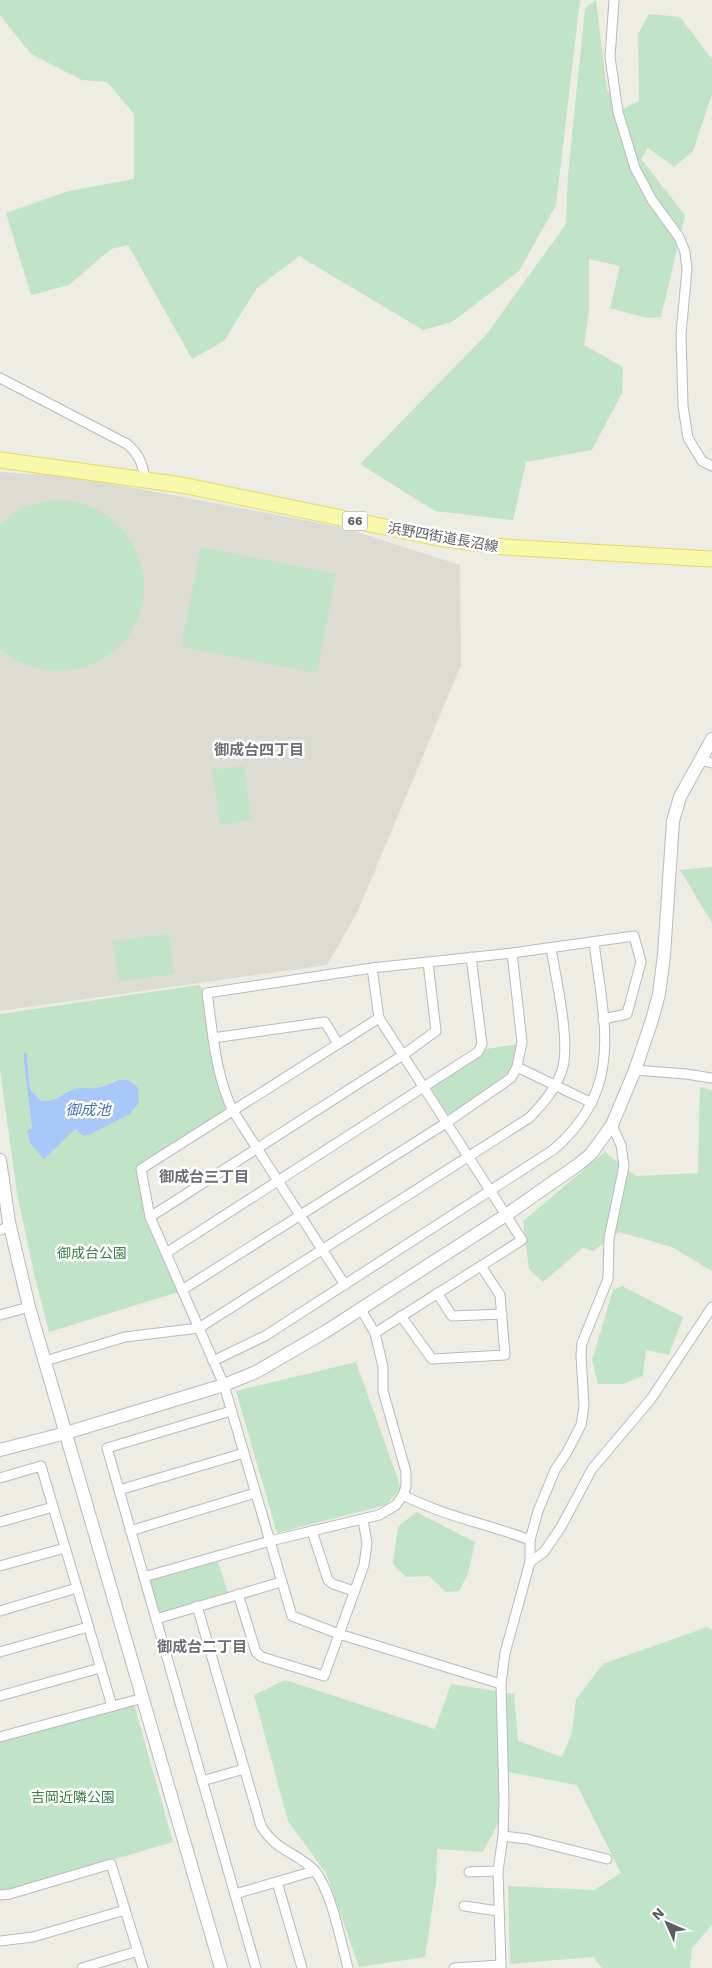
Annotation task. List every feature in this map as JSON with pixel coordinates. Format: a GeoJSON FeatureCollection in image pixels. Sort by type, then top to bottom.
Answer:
{"type":"FeatureCollection","features":[{"type":"Feature","properties":{"kind":"main road","name":"浜野四街道長沼線"},"geometry":{"type":"LineString","coordinates":[[0,460],[145,478],[438,538],[504,547],[712,559]]}},
{"type":"Feature","properties":{"kind":"street"},"geometry":{"type":"LineString","coordinates":[[614,0],[610,57],[618,112],[635,168],[652,200],[679,237],[685,252],[686,269],[681,334],[683,406],[688,438],[702,462],[712,466]]}},
{"type":"Feature","properties":{"kind":"street"},"geometry":{"type":"LineString","coordinates":[[0,378],[127,444],[136,451],[141,459],[145,478]]}},
{"type":"Feature","properties":{"kind":"street"},"geometry":{"type":"LineString","coordinates":[[0,1450],[66,1433],[224,1385],[256,1372],[289,1354],[506,1215],[591,1154],[612,1125],[635,1070],[652,1020],[659,994],[664,955],[673,821],[680,797],[706,762],[712,739]]}},
{"type":"Feature","properties":{"kind":"street"},"geometry":{"type":"LineString","coordinates":[[345,1285],[257,1149],[223,1092],[218,1071],[207,993],[372,968],[512,953],[634,936],[641,962],[627,1014],[603,1019]]}},
{"type":"Feature","properties":{"kind":"street"},"geometry":{"type":"LineString","coordinates":[[213,1361],[265,1336],[553,1150],[569,1137],[584,1119],[603,1073],[605,1045],[594,942]]}},
{"type":"Feature","properties":{"kind":"street"},"geometry":{"type":"LineString","coordinates":[[45,1361],[124,1337],[199,1328],[529,1118],[542,1105],[562,1070],[565,1043],[551,948]]}},
{"type":"Feature","properties":{"kind":"street"},"geometry":{"type":"LineString","coordinates":[[182,1290],[512,1078],[517,1067],[522,1042],[512,953]]}},
{"type":"Feature","properties":{"kind":"street"},"geometry":{"type":"LineString","coordinates":[[166,1253],[278,1182],[481,1048],[471,958]]}},
{"type":"Feature","properties":{"kind":"street"},"geometry":{"type":"LineString","coordinates":[[150,1217],[403,1055],[436,1031],[428,962]]}},
{"type":"Feature","properties":{"kind":"street"},"geometry":{"type":"LineString","coordinates":[[372,968],[379,1018],[522,1240],[375,1332]]}},
{"type":"Feature","properties":{"kind":"street"},"geometry":{"type":"LineString","coordinates":[[379,1018],[141,1169],[150,1217],[224,1385],[292,1616],[339,1634],[502,1684]]}},
{"type":"Feature","properties":{"kind":"street"},"geometry":{"type":"LineString","coordinates":[[214,1038],[326,1022],[338,1044]]}},
{"type":"Feature","properties":{"kind":"street"},"geometry":{"type":"LineString","coordinates":[[517,1067],[592,1103]]}},
{"type":"Feature","properties":{"kind":"street"},"geometry":{"type":"LineString","coordinates":[[635,1070],[712,1078]]}},
{"type":"Feature","properties":{"kind":"street"},"geometry":{"type":"LineString","coordinates":[[454,1968],[501,1966],[498,1871],[503,1836],[504,1802],[502,1684],[504,1653],[530,1562],[530,1540],[546,1490],[581,1424],[584,1406],[582,1343],[608,1279],[609,1238],[624,1166],[621,1145],[612,1125]]}},
{"type":"Feature","properties":{"kind":"street"},"geometry":{"type":"LineString","coordinates":[[0,1160],[5,1228],[221,1968]]}},
{"type":"Feature","properties":{"kind":"street"},"geometry":{"type":"LineString","coordinates":[[401,1316],[432,1359],[505,1355],[500,1295],[482,1266]]}},
{"type":"Feature","properties":{"kind":"street"},"geometry":{"type":"LineString","coordinates":[[437,1293],[452,1316],[502,1314]]}},
{"type":"Feature","properties":{"kind":"street"},"geometry":{"type":"LineString","coordinates":[[0,1315],[29,1307]]}},
{"type":"Feature","properties":{"kind":"street"},"geometry":{"type":"LineString","coordinates":[[530,1562],[544,1552],[561,1526],[592,1469],[651,1399],[712,1307]]}},
{"type":"Feature","properties":{"kind":"street"},"geometry":{"type":"LineString","coordinates":[[144,1577],[270,1541],[363,1520],[388,1511],[396,1505],[406,1487],[406,1472],[383,1391],[382,1368],[375,1332],[360,1308]]}},
{"type":"Feature","properties":{"kind":"street"},"geometry":{"type":"LineString","coordinates":[[231,1410],[107,1448],[256,1968]]}},
{"type":"Feature","properties":{"kind":"street"},"geometry":{"type":"LineString","coordinates":[[119,1490],[244,1453]]}},
{"type":"Feature","properties":{"kind":"street"},"geometry":{"type":"LineString","coordinates":[[0,1478],[41,1466],[112,1706]]}},
{"type":"Feature","properties":{"kind":"street"},"geometry":{"type":"LineString","coordinates":[[130,1531],[255,1493]]}},
{"type":"Feature","properties":{"kind":"street"},"geometry":{"type":"LineString","coordinates":[[403,1495],[443,1513],[499,1528],[530,1540]]}},
{"type":"Feature","properties":{"kind":"street"},"geometry":{"type":"LineString","coordinates":[[0,1522],[53,1507]]}},
{"type":"Feature","properties":{"kind":"street"},"geometry":{"type":"LineString","coordinates":[[238,1594],[256,1652],[262,1657],[324,1676],[364,1565],[367,1543],[363,1520]]}},
{"type":"Feature","properties":{"kind":"street"},"geometry":{"type":"LineString","coordinates":[[312,1531],[328,1580],[333,1584],[354,1591]]}},
{"type":"Feature","properties":{"kind":"street"},"geometry":{"type":"LineString","coordinates":[[0,1566],[65,1548]]}},
{"type":"Feature","properties":{"kind":"street"},"geometry":{"type":"LineString","coordinates":[[156,1619],[281,1582]]}},
{"type":"Feature","properties":{"kind":"street"},"geometry":{"type":"LineString","coordinates":[[0,1611],[77,1588]]}},
{"type":"Feature","properties":{"kind":"street"},"geometry":{"type":"LineString","coordinates":[[197,1606],[257,1814],[266,1833],[280,1848],[300,1859],[314,1871],[326,1891],[348,1968]]}},
{"type":"Feature","properties":{"kind":"street"},"geometry":{"type":"LineString","coordinates":[[0,1652],[88,1627]]}},
{"type":"Feature","properties":{"kind":"street"},"geometry":{"type":"LineString","coordinates":[[0,1696],[100,1668]]}},
{"type":"Feature","properties":{"kind":"street"},"geometry":{"type":"LineString","coordinates":[[0,1737],[143,1698]]}},
{"type":"Feature","properties":{"kind":"street"},"geometry":{"type":"LineString","coordinates":[[202,1781],[244,1769]]}},
{"type":"Feature","properties":{"kind":"street"},"geometry":{"type":"LineString","coordinates":[[503,1836],[527,1839],[607,1859]]}},
{"type":"Feature","properties":{"kind":"street"},"geometry":{"type":"LineString","coordinates":[[0,1895],[10,1894],[111,1864],[143,1968]]}},
{"type":"Feature","properties":{"kind":"street"},"geometry":{"type":"LineString","coordinates":[[235,1894],[314,1871]]}},
{"type":"Feature","properties":{"kind":"street"},"geometry":{"type":"LineString","coordinates":[[469,1872],[498,1871]]}},
{"type":"Feature","properties":{"kind":"street"},"geometry":{"type":"LineString","coordinates":[[277,1882],[302,1968]]}},
{"type":"Feature","properties":{"kind":"street"},"geometry":{"type":"LineString","coordinates":[[464,1906],[498,1911]]}},
{"type":"Feature","properties":{"kind":"street"},"geometry":{"type":"LineString","coordinates":[[0,1941],[32,1937],[125,1910]]}},
{"type":"Feature","properties":{"kind":"street"},"geometry":{"type":"LineString","coordinates":[[82,1968],[138,1951]]}},
{"type":"Feature","properties":{"kind":"shaded area"},"geometry":{"type":"Polygon","coordinates":[[[0,472],[76,477],[341,527],[460,565],[461,665],[358,911],[327,965],[0,1011],[0,472]]]}},
{"type":"Feature","properties":{"kind":"green space"},"geometry":{"type":"Polygon","coordinates":[[[0,0],[580,0],[556,205],[519,271],[452,322],[423,330],[299,256],[257,288],[224,341],[192,359],[128,245],[111,249],[69,285],[31,295],[6,213],[69,191],[134,179],[134,114],[107,82],[82,80],[31,54],[0,15],[0,0]]]}},
{"type":"Feature","properties":{"kind":"green space"},"geometry":{"type":"Polygon","coordinates":[[[596,0],[607,90],[623,109],[639,101],[638,34],[649,14],[680,17],[712,59],[712,94],[693,151],[674,167],[648,148],[641,159],[685,215],[661,317],[647,318],[610,308],[620,266],[589,259],[589,312],[584,345],[623,367],[622,393],[592,450],[526,462],[513,520],[435,511],[360,464],[486,335],[566,224],[568,175],[585,8],[596,0]]]}},
{"type":"Feature","properties":{"kind":"green space"},"geometry":{"type":"Polygon","coordinates":[[[45,501],[82,503],[97,509],[110,518],[126,534],[137,552],[143,572],[144,592],[140,613],[131,631],[118,648],[99,661],[74,670],[54,671],[34,667],[16,660],[0,648],[0,524],[18,510],[45,501]]]}},
{"type":"Feature","properties":{"kind":"green space"},"geometry":{"type":"Polygon","coordinates":[[[201,547],[336,574],[317,673],[181,647],[201,547]]]}},
{"type":"Feature","properties":{"kind":"green space"},"geometry":{"type":"Polygon","coordinates":[[[244,766],[251,820],[220,825],[212,770],[244,766]]]}},
{"type":"Feature","properties":{"kind":"green space"},"geometry":{"type":"Polygon","coordinates":[[[712,867],[712,923],[680,870],[712,867]]]}},
{"type":"Feature","properties":{"kind":"green space"},"geometry":{"type":"Polygon","coordinates":[[[169,934],[175,974],[119,982],[113,941],[169,934]]]}},
{"type":"Feature","properties":{"kind":"green space","name":"御成台公園"},"geometry":{"type":"Polygon","coordinates":[[[199,985],[204,990],[226,1106],[224,1111],[138,1166],[144,1217],[178,1292],[49,1332],[35,1278],[17,1193],[0,1070],[0,1014],[199,985]],[[24,1053],[24,1063],[32,1129],[75,1129],[83,1136],[89,1135],[128,1115],[135,1084],[129,1081],[119,1080],[101,1087],[75,1089],[53,1100],[40,1100],[30,1089],[27,1054],[24,1053]]]}},
{"type":"Feature","properties":{"kind":"green space"},"geometry":{"type":"Polygon","coordinates":[[[519,1044],[520,1052],[510,1075],[451,1115],[447,1113],[431,1089],[432,1085],[486,1049],[519,1044]]]}},
{"type":"Feature","properties":{"kind":"green space"},"geometry":{"type":"Polygon","coordinates":[[[700,1087],[712,1090],[712,1271],[672,1247],[619,1232],[593,1251],[583,1248],[543,1282],[529,1269],[523,1221],[605,1152],[636,1176],[698,1173],[700,1087]]]}},
{"type":"Feature","properties":{"kind":"green space"},"geometry":{"type":"Polygon","coordinates":[[[622,1286],[683,1317],[669,1355],[646,1350],[643,1376],[622,1384],[598,1384],[592,1360],[613,1290],[622,1286]]]}},
{"type":"Feature","properties":{"kind":"green space"},"geometry":{"type":"Polygon","coordinates":[[[356,1362],[401,1488],[386,1505],[277,1533],[236,1391],[356,1362]]]}},
{"type":"Feature","properties":{"kind":"green space"},"geometry":{"type":"Polygon","coordinates":[[[416,1512],[475,1542],[468,1574],[459,1591],[446,1592],[429,1576],[406,1577],[393,1564],[398,1527],[416,1512]]]}},
{"type":"Feature","properties":{"kind":"green space"},"geometry":{"type":"Polygon","coordinates":[[[217,1559],[228,1593],[163,1613],[157,1609],[149,1583],[151,1579],[217,1559]]]}},
{"type":"Feature","properties":{"kind":"green space"},"geometry":{"type":"Polygon","coordinates":[[[707,1627],[712,1630],[712,1925],[692,1948],[690,1968],[602,1968],[593,1957],[510,1964],[508,1886],[594,1890],[621,1873],[577,1785],[498,1770],[500,1820],[483,1852],[437,1849],[436,1883],[425,1957],[359,1967],[326,1873],[288,1821],[254,1695],[285,1680],[435,1729],[451,1684],[514,1694],[518,1741],[562,1757],[572,1732],[576,1699],[603,1664],[707,1627]]]}},
{"type":"Feature","properties":{"kind":"green space","name":"吉岡近隣公園"},"geometry":{"type":"Polygon","coordinates":[[[134,1704],[173,1842],[9,1890],[0,1890],[0,1742],[134,1704]]]}},
{"type":"Feature","properties":{"kind":"water","name":"御成池"},"geometry":{"type":"Polygon","coordinates":[[[24,1053],[27,1053],[30,1089],[40,1100],[49,1101],[75,1089],[101,1087],[116,1081],[127,1080],[138,1088],[139,1102],[130,1114],[89,1135],[83,1136],[75,1129],[44,1159],[30,1143],[27,1130],[32,1129],[24,1053]]]}},
{"type":"Feature","properties":{"kind":"district","name":"御成台四丁目"},"geometry":{"type":"Point","coordinates":[259,750]}},
{"type":"Feature","properties":{"kind":"district","name":"御成台三丁目"},"geometry":{"type":"Point","coordinates":[204,1177]}},
{"type":"Feature","properties":{"kind":"district","name":"御成台二丁目"},"geometry":{"type":"Point","coordinates":[202,1647]}}]}
